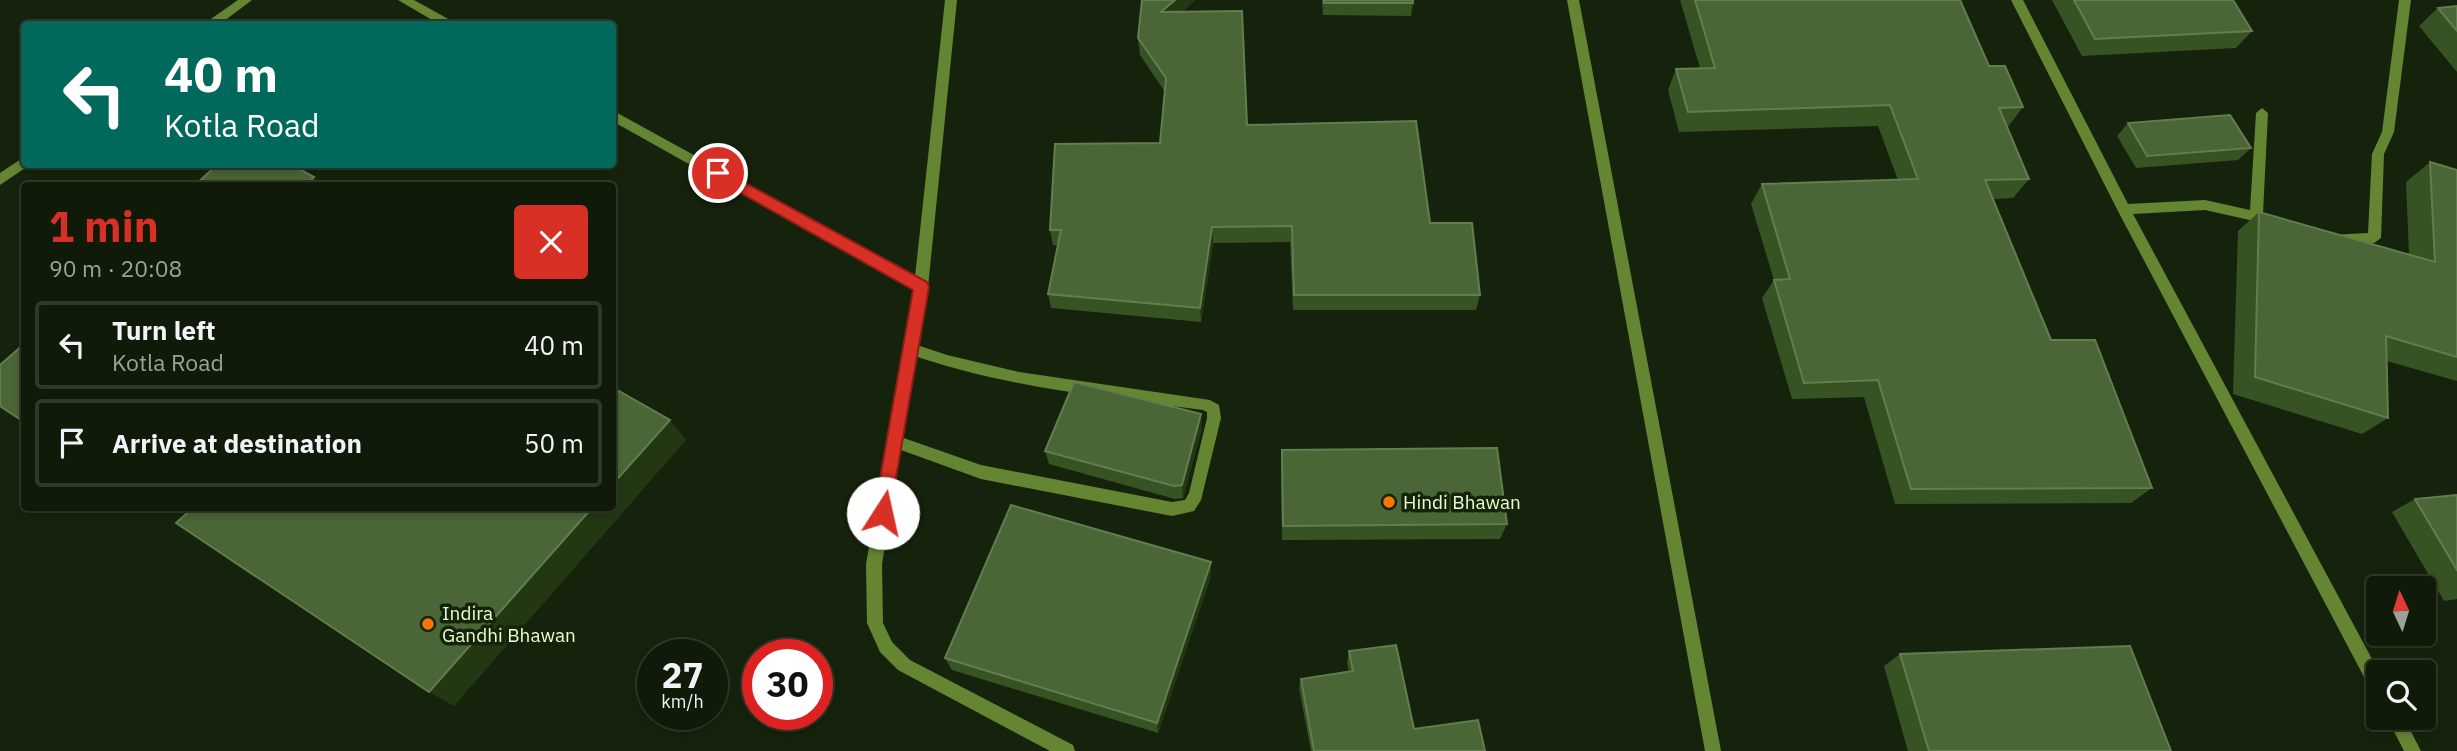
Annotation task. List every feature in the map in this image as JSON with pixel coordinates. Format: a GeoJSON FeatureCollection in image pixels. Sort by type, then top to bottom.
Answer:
{"type":"FeatureCollection","features":[{"type":"Feature","properties":{"kind":"street"},"geometry":{"type":"LineString","coordinates":[[216,21],[246,0]]}},
{"type":"Feature","properties":{"kind":"street"},"geometry":{"type":"LineString","coordinates":[[404,0],[442,21]]}},
{"type":"Feature","properties":{"kind":"street"},"geometry":{"type":"LineString","coordinates":[[951,0],[921,287],[874,564],[875,623],[886,647],[904,665],[1067,751]]}},
{"type":"Feature","properties":{"kind":"street"},"geometry":{"type":"LineString","coordinates":[[1573,0],[1713,751]]}},
{"type":"Feature","properties":{"kind":"street"},"geometry":{"type":"LineString","coordinates":[[2017,0],[2124,209],[2366,663]]}},
{"type":"Feature","properties":{"kind":"street"},"geometry":{"type":"LineString","coordinates":[[2322,235],[2335,239],[2374,238],[2378,155],[2388,132],[2405,0]]}},
{"type":"Feature","properties":{"kind":"street"},"geometry":{"type":"LineString","coordinates":[[2256,215],[2262,113]]}},
{"type":"Feature","properties":{"kind":"street"},"geometry":{"type":"LineString","coordinates":[[616,117],[921,287]]}},
{"type":"Feature","properties":{"kind":"street"},"geometry":{"type":"LineString","coordinates":[[0,180],[21,164]]}},
{"type":"Feature","properties":{"kind":"street"},"geometry":{"type":"LineString","coordinates":[[2124,209],[2205,205],[2282,223]]}},
{"type":"Feature","properties":{"kind":"street"},"geometry":{"type":"LineString","coordinates":[[895,441],[981,472],[1172,509],[1189,506],[1196,495],[1214,418],[1214,409],[1205,404],[1047,382],[955,365],[911,349]]}},
{"type":"Feature","properties":{"kind":"street"},"geometry":{"type":"LineString","coordinates":[[2402,730],[2413,751]]}},
{"type":"Feature","properties":{"kind":"building"},"geometry":{"type":"Polygon","coordinates":[[[1142,0],[1175,0],[1161,12],[1242,11],[1247,125],[1416,121],[1430,223],[1472,223],[1480,295],[1294,295],[1292,226],[1212,227],[1200,308],[1048,294],[1061,230],[1050,230],[1055,144],[1160,143],[1166,78],[1138,38],[1142,0]]]}},
{"type":"Feature","properties":{"kind":"building"},"geometry":{"type":"Polygon","coordinates":[[[1324,0],[1413,0],[1413,3],[1324,3],[1324,0]]]}},
{"type":"Feature","properties":{"kind":"building"},"geometry":{"type":"Polygon","coordinates":[[[1695,0],[1960,0],[1989,66],[2005,66],[2023,107],[1999,108],[2029,179],[1985,180],[2051,340],[2095,340],[2152,488],[1911,489],[1878,380],[1804,383],[1774,280],[1790,279],[1762,184],[1918,179],[1890,105],[1688,112],[1676,69],[1715,68],[1695,0]]]}},
{"type":"Feature","properties":{"kind":"building"},"geometry":{"type":"Polygon","coordinates":[[[2074,0],[2233,0],[2252,31],[2095,39],[2074,0]]]}},
{"type":"Feature","properties":{"kind":"building"},"geometry":{"type":"Polygon","coordinates":[[[2457,6],[2457,31],[2438,8],[2457,6]]]}},
{"type":"Feature","properties":{"kind":"building"},"geometry":{"type":"Polygon","coordinates":[[[2230,115],[2251,148],[2147,156],[2128,123],[2230,115]]]}},
{"type":"Feature","properties":{"kind":"building"},"geometry":{"type":"Polygon","coordinates":[[[2430,162],[2457,170],[2457,357],[2386,336],[2388,418],[2255,377],[2259,212],[2435,262],[2430,162]]]}},
{"type":"Feature","properties":{"kind":"building"},"geometry":{"type":"Polygon","coordinates":[[[214,168],[297,168],[314,177],[309,182],[198,182],[214,168]]]}},
{"type":"Feature","properties":{"kind":"building"},"geometry":{"type":"Polygon","coordinates":[[[21,347],[21,420],[0,406],[0,365],[21,347]]]}},
{"type":"Feature","properties":{"kind":"building"},"geometry":{"type":"Polygon","coordinates":[[[1074,382],[1201,414],[1182,485],[1174,486],[1045,451],[1074,382]]]}},
{"type":"Feature","properties":{"kind":"building"},"geometry":{"type":"Polygon","coordinates":[[[616,389],[670,420],[616,481],[616,389]]]}},
{"type":"Feature","properties":{"kind":"building","name":"Hindi Bhawan"},"geometry":{"type":"Polygon","coordinates":[[[1497,448],[1507,524],[1283,526],[1282,450],[1497,448]]]}},
{"type":"Feature","properties":{"kind":"building"},"geometry":{"type":"Polygon","coordinates":[[[2457,495],[2457,570],[2415,499],[2457,495]]]}},
{"type":"Feature","properties":{"kind":"building"},"geometry":{"type":"Polygon","coordinates":[[[1011,505],[1211,562],[1157,723],[945,658],[1011,505]]]}},
{"type":"Feature","properties":{"kind":"building","name":"Indira Gandhi Bhawan"},"geometry":{"type":"Polygon","coordinates":[[[190,511],[589,511],[429,692],[176,523],[190,511]]]}},
{"type":"Feature","properties":{"kind":"building"},"geometry":{"type":"Polygon","coordinates":[[[1396,645],[1414,729],[1478,720],[1485,751],[1314,751],[1301,679],[1353,671],[1349,651],[1396,645]]]}},
{"type":"Feature","properties":{"kind":"building"},"geometry":{"type":"Polygon","coordinates":[[[2130,646],[2171,751],[1929,751],[1900,654],[2130,646]]]}},
{"type":"Feature","properties":{"kind":"place","name":"Hindi Bhawan"},"geometry":{"type":"Point","coordinates":[1389,502]}},
{"type":"Feature","properties":{"kind":"place","name":"Indira Gandhi Bhawan"},"geometry":{"type":"Point","coordinates":[428,624]}},
{"type":"Feature","properties":{"kind":"route"},"geometry":{"type":"LineString","coordinates":[[718,173],[921,287],[883,513]]}}]}
